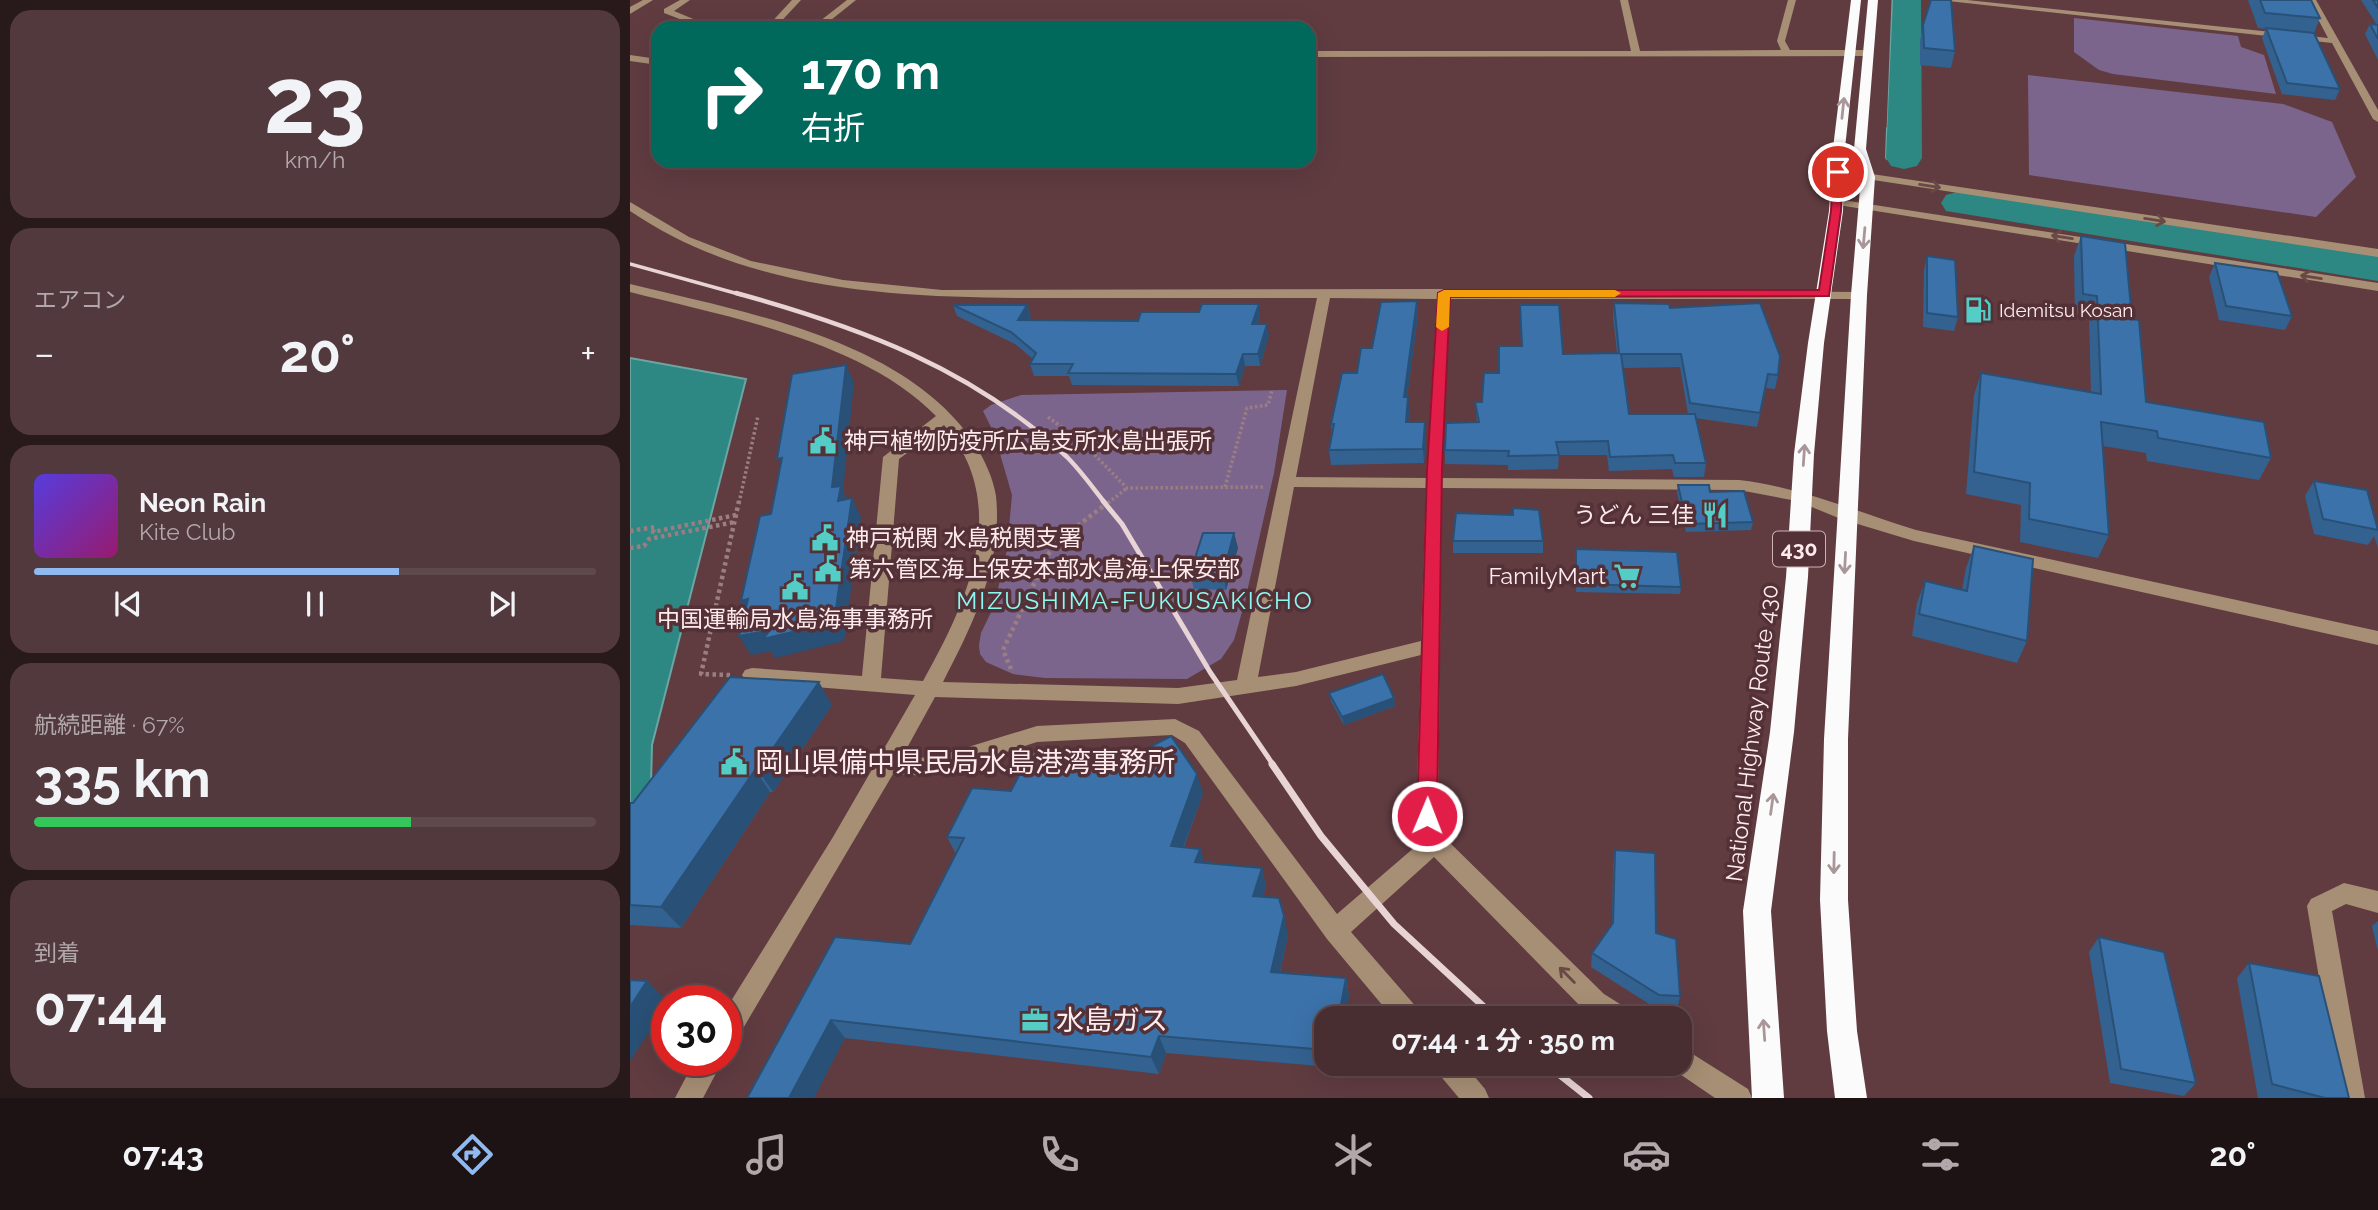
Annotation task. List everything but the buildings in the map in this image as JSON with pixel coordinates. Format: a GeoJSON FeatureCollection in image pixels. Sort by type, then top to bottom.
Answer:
{"type":"FeatureCollection","features":[{"type":"Feature","properties":{"kind":"highway","name":"National Highway Route 430"},"geometry":{"type":"LineString","coordinates":[[1851,1098],[1842,1031],[1834,900],[1836,739],[1858,295],[1868,177],[1860,149],[1856,0]]}},
{"type":"Feature","properties":{"kind":"highway","name":"National Highway Route 430"},"geometry":{"type":"LineString","coordinates":[[1768,1098],[1756,911],[1782,732],[1816,344],[1825,293],[1838,172],[1858,52],[1873,0]]}},
{"type":"Feature","properties":{"kind":"street"},"geometry":{"type":"LineString","coordinates":[[630,11],[649,0]]}},
{"type":"Feature","properties":{"kind":"street"},"geometry":{"type":"LineString","coordinates":[[686,0],[667,11],[693,21]]}},
{"type":"Feature","properties":{"kind":"street"},"geometry":{"type":"LineString","coordinates":[[777,21],[797,0]]}},
{"type":"Feature","properties":{"kind":"street"},"geometry":{"type":"LineString","coordinates":[[824,21],[852,0]]}},
{"type":"Feature","properties":{"kind":"street"},"geometry":{"type":"LineString","coordinates":[[1625,0],[1636,52]]}},
{"type":"Feature","properties":{"kind":"street"},"geometry":{"type":"LineString","coordinates":[[1786,52],[1781,41],[1792,0]]}},
{"type":"Feature","properties":{"kind":"street"},"geometry":{"type":"LineString","coordinates":[[1943,0],[2335,41]]}},
{"type":"Feature","properties":{"kind":"street"},"geometry":{"type":"LineString","coordinates":[[2312,0],[2378,118]]}},
{"type":"Feature","properties":{"kind":"street"},"geometry":{"type":"LineString","coordinates":[[1316,54],[1858,52]]}},
{"type":"Feature","properties":{"kind":"street"},"geometry":{"type":"LineString","coordinates":[[630,58],[651,61]]}},
{"type":"Feature","properties":{"kind":"street"},"geometry":{"type":"LineString","coordinates":[[1838,172],[2378,253]]}},
{"type":"Feature","properties":{"kind":"street"},"geometry":{"type":"LineString","coordinates":[[1836,202],[2378,287]]}},
{"type":"Feature","properties":{"kind":"street"},"geometry":{"type":"LineString","coordinates":[[630,206],[682,239],[775,271],[848,285],[942,294],[1858,295]]}},
{"type":"Feature","properties":{"kind":"street"},"geometry":{"type":"LineString","coordinates":[[630,288],[783,331],[831,348],[898,378],[930,402],[944,417],[971,450],[986,484],[983,562],[973,601],[887,765],[742,1006]]}},
{"type":"Feature","properties":{"kind":"street"},"geometry":{"type":"LineString","coordinates":[[1444,293],[1434,482],[1427,816],[1435,843],[1600,1006]]}},
{"type":"Feature","properties":{"kind":"street"},"geometry":{"type":"LineString","coordinates":[[1246,686],[1324,295]]}},
{"type":"Feature","properties":{"kind":"street"},"geometry":{"type":"LineString","coordinates":[[871,684],[891,457],[944,417]]}},
{"type":"Feature","properties":{"kind":"street"},"geometry":{"type":"LineString","coordinates":[[1287,482],[1740,485],[1766,488],[1802,497],[1847,515],[1914,535],[2378,638]]}},
{"type":"Feature","properties":{"kind":"street"},"geometry":{"type":"LineString","coordinates":[[752,675],[929,689],[1178,696],[1296,679],[1432,645]]}},
{"type":"Feature","properties":{"kind":"street"},"geometry":{"type":"LineString","coordinates":[[887,765],[932,767],[1037,734],[1175,727],[1192,737],[1335,931],[1399,1006]]}},
{"type":"Feature","properties":{"kind":"street"},"geometry":{"type":"LineString","coordinates":[[1335,931],[1435,843]]}},
{"type":"Feature","properties":{"kind":"street"},"geometry":{"type":"LineString","coordinates":[[2352,1098],[2319,906],[2344,893],[2378,902]]}},
{"type":"Feature","properties":{"kind":"street"},"geometry":{"type":"LineString","coordinates":[[1692,1067],[1739,1098]]}},
{"type":"Feature","properties":{"kind":"street"},"geometry":{"type":"LineString","coordinates":[[688,1098],[701,1076]]}},
{"type":"Feature","properties":{"kind":"street"},"geometry":{"type":"LineString","coordinates":[[1457,1076],[1476,1098]]}},
{"type":"Feature","properties":{"kind":"path"},"geometry":{"type":"LineString","coordinates":[[1225,487],[1247,408],[1268,405],[1272,390]]}},
{"type":"Feature","properties":{"kind":"path"},"geometry":{"type":"LineString","coordinates":[[701,674],[758,416]]}},
{"type":"Feature","properties":{"kind":"path"},"geometry":{"type":"LineString","coordinates":[[1048,417],[1084,444],[1127,488]]}},
{"type":"Feature","properties":{"kind":"path"},"geometry":{"type":"LineString","coordinates":[[1013,674],[1003,650],[1047,556],[1059,540],[1127,488],[1249,486]]}},
{"type":"Feature","properties":{"kind":"path"},"geometry":{"type":"LineString","coordinates":[[630,531],[655,527],[653,532],[736,515]]}},
{"type":"Feature","properties":{"kind":"path"},"geometry":{"type":"LineString","coordinates":[[630,548],[644,546],[649,539],[735,522]]}},
{"type":"Feature","properties":{"kind":"shaded area"},"geometry":{"type":"Polygon","coordinates":[[[2074,18],[2238,36],[2241,47],[2264,55],[2276,94],[2099,70],[2074,52],[2074,18]]]}},
{"type":"Feature","properties":{"kind":"shaded area"},"geometry":{"type":"Polygon","coordinates":[[[2028,75],[2283,104],[2332,122],[2356,177],[2316,217],[2029,175],[2028,75]]]}},
{"type":"Feature","properties":{"kind":"shaded area"},"geometry":{"type":"Polygon","coordinates":[[[1287,390],[1274,473],[1244,605],[1234,640],[1221,659],[1187,679],[1045,678],[1013,674],[986,662],[980,654],[979,645],[981,633],[994,606],[1007,550],[1012,495],[994,433],[983,411],[991,405],[1021,395],[1287,390]]]}},
{"type":"Feature","properties":{"kind":"water"},"geometry":{"type":"Polygon","coordinates":[[[630,358],[746,379],[652,745],[651,785],[630,811],[630,358]]]}},
{"type":"Feature","properties":{"kind":"waterway"},"geometry":{"type":"LineString","coordinates":[[1889,131],[1894,0]]}},
{"type":"Feature","properties":{"kind":"waterway"},"geometry":{"type":"LineString","coordinates":[[1904,158],[1907,0]]}},
{"type":"Feature","properties":{"kind":"waterway"},"geometry":{"type":"LineString","coordinates":[[1888,157],[1889,129]]}},
{"type":"Feature","properties":{"kind":"waterway"},"geometry":{"type":"LineString","coordinates":[[1960,203],[2378,268]]}},
{"type":"Feature","properties":{"kind":"waterway"},"geometry":{"type":"LineString","coordinates":[[1958,208],[2378,273]]}},
{"type":"Feature","properties":{"kind":"railway"},"geometry":{"type":"LineString","coordinates":[[630,264],[742,295]]}},
{"type":"Feature","properties":{"kind":"railway"},"geometry":{"type":"LineString","coordinates":[[736,293],[870,336],[953,375],[1031,426],[1067,457],[1105,503]]}},
{"type":"Feature","properties":{"kind":"railway"},"geometry":{"type":"LineString","coordinates":[[1103,501],[1122,524],[1210,672],[1274,766]]}},
{"type":"Feature","properties":{"kind":"railway"},"geometry":{"type":"LineString","coordinates":[[1272,764],[1321,836],[1394,924],[1483,1006]]}},
{"type":"Feature","properties":{"kind":"railway"},"geometry":{"type":"LineString","coordinates":[[1561,1076],[1589,1098]]}},
{"type":"Feature","properties":{"kind":"slow traffic"},"geometry":{"type":"LineString","coordinates":[[1442,327],[1444,293],[1615,293]]}},
{"type":"Feature","properties":{"kind":"place","name":"Idemitsu Kosan"},"geometry":{"type":"Point","coordinates":[1978,310]}},
{"type":"Feature","properties":{"kind":"place","name":"神戸植物防疫所広島支所水島出張所"},"geometry":{"type":"Point","coordinates":[823,441]}},
{"type":"Feature","properties":{"kind":"place","name":"うどん 三佳"},"geometry":{"type":"Point","coordinates":[1715,515]}},
{"type":"Feature","properties":{"kind":"place","name":"神戸税関 水島税関支署"},"geometry":{"type":"Point","coordinates":[825,538]}},
{"type":"Feature","properties":{"kind":"place","name":"第六管区海上保安本部水島海上保安部"},"geometry":{"type":"Point","coordinates":[828,569]}},
{"type":"Feature","properties":{"kind":"place","name":"FamilyMart"},"geometry":{"type":"Point","coordinates":[1627,576]}},
{"type":"Feature","properties":{"kind":"place","name":"中国運輸局水島海事事務所"},"geometry":{"type":"Point","coordinates":[795,587]}},
{"type":"Feature","properties":{"kind":"place","name":"岡山県備中県民局水島港湾事務所"},"geometry":{"type":"Point","coordinates":[734,762]}},
{"type":"Feature","properties":{"kind":"place","name":"水島ガス"},"geometry":{"type":"Point","coordinates":[1035,1020]}},
{"type":"Feature","properties":{"kind":"district","name":"MIZUSHIMA-FUKUSAKICHO"},"geometry":{"type":"Point","coordinates":[1135,601]}},
{"type":"Feature","properties":{"kind":"route"},"geometry":{"type":"LineString","coordinates":[[1427,816],[1435,469],[1444,293],[1825,293],[1836,211],[1838,172]]}}]}
